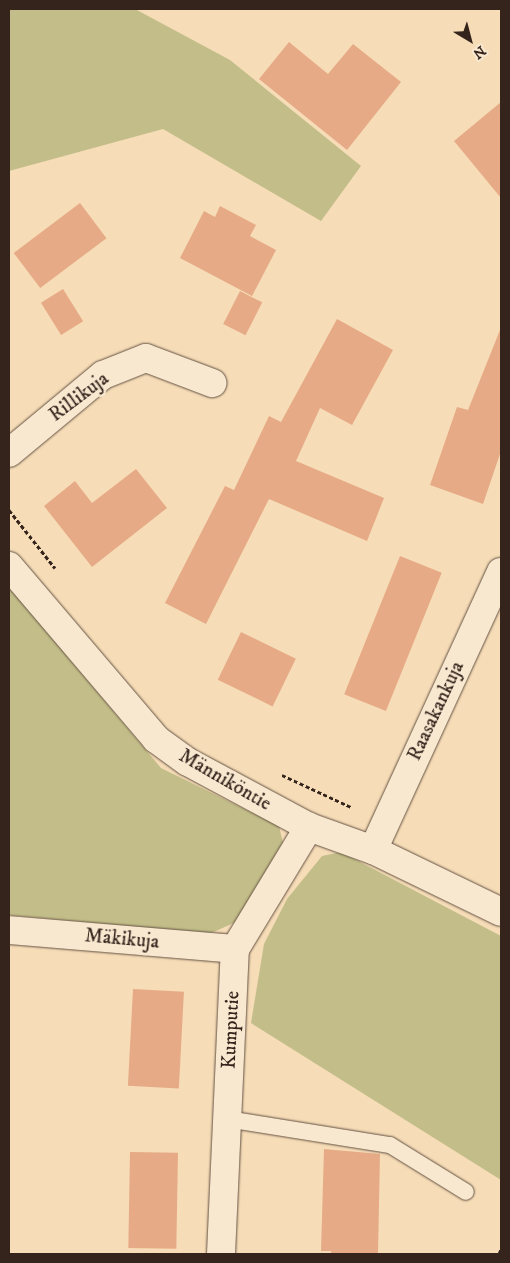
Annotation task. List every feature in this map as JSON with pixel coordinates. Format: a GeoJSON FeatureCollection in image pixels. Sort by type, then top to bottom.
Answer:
{"type":"FeatureCollection","features":[{"type":"Feature","properties":{"kind":"street","name":"Rillikuja"},"geometry":{"type":"LineString","coordinates":[[9,453],[102,376],[146,358],[212,384]]}},
{"type":"Feature","properties":{"kind":"street","name":"Männiköntie"},"geometry":{"type":"LineString","coordinates":[[9,566],[156,739],[188,762],[308,827],[373,850],[501,912]]}},
{"type":"Feature","properties":{"kind":"street","name":"Raasakankuja"},"geometry":{"type":"LineString","coordinates":[[373,850],[384,822],[501,572]]}},
{"type":"Feature","properties":{"kind":"street","name":"Kumputie"},"geometry":{"type":"LineString","coordinates":[[221,1254],[235,949],[308,827]]}},
{"type":"Feature","properties":{"kind":"street","name":"Mäkikuja"},"geometry":{"type":"LineString","coordinates":[[9,930],[235,949]]}},
{"type":"Feature","properties":{"kind":"lane"},"geometry":{"type":"LineString","coordinates":[[227,1119],[390,1145],[466,1192]]}},
{"type":"Feature","properties":{"kind":"path"},"geometry":{"type":"LineString","coordinates":[[9,510],[58,572]]}},
{"type":"Feature","properties":{"kind":"path"},"geometry":{"type":"LineString","coordinates":[[277,772],[384,822]]}},
{"type":"Feature","properties":{"kind":"path"},"geometry":{"type":"LineString","coordinates":[[499,1254],[501,1249]]}},
{"type":"Feature","properties":{"kind":"shaded area"},"geometry":{"type":"Polygon","coordinates":[[[9,9],[135,9],[230,60],[361,166],[321,221],[163,129],[9,171],[9,9]]]}},
{"type":"Feature","properties":{"kind":"shaded area"},"geometry":{"type":"Polygon","coordinates":[[[9,587],[161,768],[279,826],[284,847],[236,922],[209,934],[9,915],[9,587]]]}},
{"type":"Feature","properties":{"kind":"shaded area"},"geometry":{"type":"Polygon","coordinates":[[[341,852],[501,936],[501,1180],[251,1023],[264,944],[287,899],[322,856],[341,852]]]}},
{"type":"Feature","properties":{"kind":"building"},"geometry":{"type":"Polygon","coordinates":[[[289,42],[328,74],[353,44],[401,82],[347,150],[259,79],[289,42]]]}},
{"type":"Feature","properties":{"kind":"building"},"geometry":{"type":"Polygon","coordinates":[[[501,102],[501,198],[454,141],[501,102]]]}},
{"type":"Feature","properties":{"kind":"building"},"geometry":{"type":"Polygon","coordinates":[[[80,203],[106,238],[40,288],[14,253],[80,203]]]}},
{"type":"Feature","properties":{"kind":"building"},"geometry":{"type":"Polygon","coordinates":[[[220,206],[256,225],[250,236],[276,250],[252,296],[180,258],[204,211],[215,217],[220,206]]]}},
{"type":"Feature","properties":{"kind":"building"},"geometry":{"type":"Polygon","coordinates":[[[63,289],[83,321],[61,335],[41,303],[63,289]]]}},
{"type":"Feature","properties":{"kind":"building"},"geometry":{"type":"Polygon","coordinates":[[[240,291],[262,302],[245,335],[223,324],[240,291]]]}},
{"type":"Feature","properties":{"kind":"building"},"geometry":{"type":"Polygon","coordinates":[[[337,319],[393,350],[352,425],[320,408],[296,461],[384,498],[367,541],[269,499],[206,624],[165,603],[225,486],[234,490],[269,416],[281,422],[337,319]]]}},
{"type":"Feature","properties":{"kind":"building"},"geometry":{"type":"Polygon","coordinates":[[[500,330],[501,451],[483,504],[430,485],[457,407],[468,410],[500,330]]]}},
{"type":"Feature","properties":{"kind":"building"},"geometry":{"type":"Polygon","coordinates":[[[136,469],[167,508],[92,567],[44,506],[75,481],[92,503],[136,469]]]}},
{"type":"Feature","properties":{"kind":"building"},"geometry":{"type":"Polygon","coordinates":[[[400,556],[442,573],[386,711],[344,694],[400,556]]]}},
{"type":"Feature","properties":{"kind":"building"},"geometry":{"type":"Polygon","coordinates":[[[241,632],[296,659],[273,706],[218,680],[241,632]]]}},
{"type":"Feature","properties":{"kind":"building"},"geometry":{"type":"Polygon","coordinates":[[[133,989],[184,992],[179,1089],[128,1086],[133,989]]]}},
{"type":"Feature","properties":{"kind":"building"},"geometry":{"type":"Polygon","coordinates":[[[324,1149],[380,1154],[378,1254],[331,1254],[331,1251],[321,1251],[324,1149]]]}},
{"type":"Feature","properties":{"kind":"building"},"geometry":{"type":"Polygon","coordinates":[[[130,1152],[178,1153],[176,1249],[128,1248],[130,1152]]]}}]}
